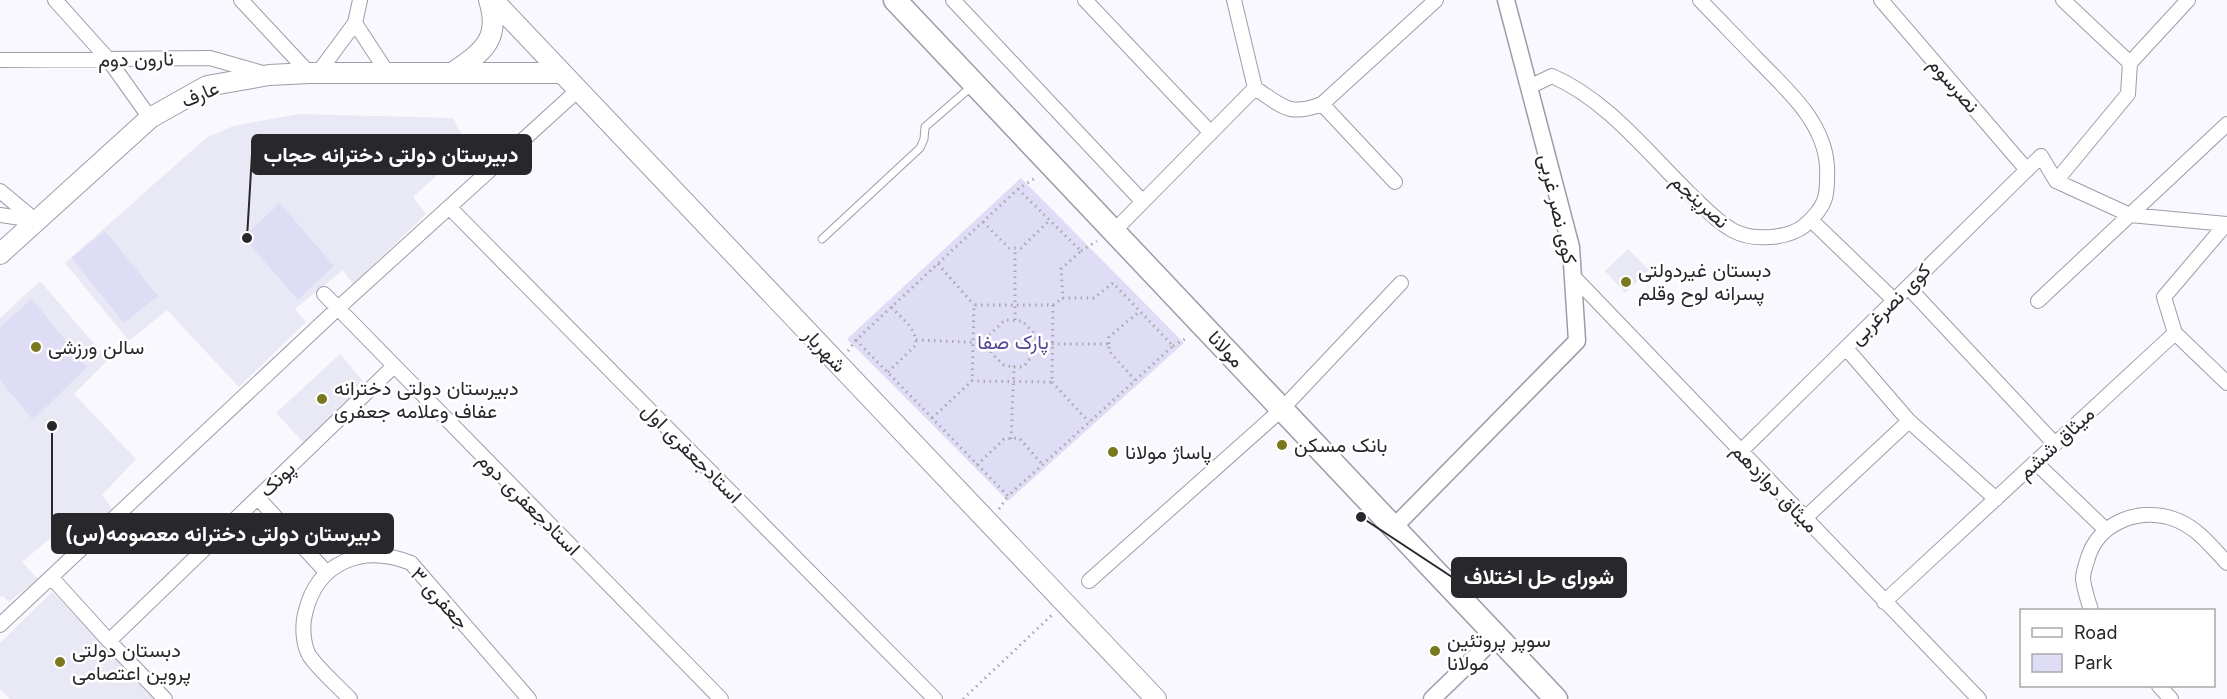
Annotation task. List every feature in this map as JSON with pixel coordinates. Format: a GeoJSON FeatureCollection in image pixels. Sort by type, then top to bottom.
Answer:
{"type":"FeatureCollection","features":[{"type":"Feature","properties":{"kind":"main road"},"geometry":{"type":"LineString","coordinates":[[454,71],[482,51],[491,37],[494,16],[491,0]]}},
{"type":"Feature","properties":{"kind":"main road","name":"شهریار"},"geometry":{"type":"LineString","coordinates":[[491,0],[1156,699]]}},
{"type":"Feature","properties":{"kind":"main road","name":"مولانا"},"geometry":{"type":"LineString","coordinates":[[895,0],[1556,699]]}},
{"type":"Feature","properties":{"kind":"main road","name":"عارف"},"geometry":{"type":"LineString","coordinates":[[0,254],[150,118],[207,86],[269,75],[314,73],[454,71],[562,73]]}},
{"type":"Feature","properties":{"kind":"street"},"geometry":{"type":"LineString","coordinates":[[55,0],[108,59],[150,118]]}},
{"type":"Feature","properties":{"kind":"street"},"geometry":{"type":"LineString","coordinates":[[240,0],[314,73],[356,23],[360,0]]}},
{"type":"Feature","properties":{"kind":"street"},"geometry":{"type":"LineString","coordinates":[[953,0],[1142,201]]}},
{"type":"Feature","properties":{"kind":"street"},"geometry":{"type":"LineString","coordinates":[[1085,0],[1211,133]]}},
{"type":"Feature","properties":{"kind":"street"},"geometry":{"type":"LineString","coordinates":[[1234,0],[1255,88],[1287,110],[1307,110],[1322,104],[1436,0]]}},
{"type":"Feature","properties":{"kind":"street","name":"کوی نصر غربی"},"geometry":{"type":"LineString","coordinates":[[1394,527],[1577,341],[1571,247],[1506,0]]}},
{"type":"Feature","properties":{"kind":"street","name":"نصرپنجم"},"geometry":{"type":"LineString","coordinates":[[1529,87],[1552,76],[1574,86],[1615,120],[1711,214],[1736,232],[1769,237],[1787,235],[1799,230],[1818,214],[1825,200],[1826,161],[1818,133],[1800,103],[1700,0]]}},
{"type":"Feature","properties":{"kind":"street","name":"نصرسوم"},"geometry":{"type":"LineString","coordinates":[[1881,0],[2027,170]]}},
{"type":"Feature","properties":{"kind":"street"},"geometry":{"type":"LineString","coordinates":[[2063,0],[2130,63]]}},
{"type":"Feature","properties":{"kind":"street"},"geometry":{"type":"LineString","coordinates":[[2188,0],[2130,63],[2128,94],[2056,181],[2130,215],[2227,224]]}},
{"type":"Feature","properties":{"kind":"street"},"geometry":{"type":"LineString","coordinates":[[356,23],[387,72]]}},
{"type":"Feature","properties":{"kind":"street","name":"نارون دوم"},"geometry":{"type":"LineString","coordinates":[[0,60],[210,58],[269,75]]}},
{"type":"Feature","properties":{"kind":"street"},"geometry":{"type":"LineString","coordinates":[[1114,231],[1255,88]]}},
{"type":"Feature","properties":{"kind":"street"},"geometry":{"type":"LineString","coordinates":[[0,625],[337,309],[578,90]]}},
{"type":"Feature","properties":{"kind":"street"},"geometry":{"type":"LineString","coordinates":[[1322,104],[1395,182]]}},
{"type":"Feature","properties":{"kind":"street"},"geometry":{"type":"LineString","coordinates":[[2038,301],[2227,124]]}},
{"type":"Feature","properties":{"kind":"street","name":"کوی نصرغربی"},"geometry":{"type":"LineString","coordinates":[[1740,452],[2041,156],[2056,181]]}},
{"type":"Feature","properties":{"kind":"street"},"geometry":{"type":"LineString","coordinates":[[0,191],[36,220]]}},
{"type":"Feature","properties":{"kind":"street","name":"استادجعفری اول"},"geometry":{"type":"LineString","coordinates":[[449,207],[935,699]]}},
{"type":"Feature","properties":{"kind":"street"},"geometry":{"type":"LineString","coordinates":[[0,215],[36,220]]}},
{"type":"Feature","properties":{"kind":"street"},"geometry":{"type":"LineString","coordinates":[[1811,219],[1894,300]]}},
{"type":"Feature","properties":{"kind":"street"},"geometry":{"type":"LineString","coordinates":[[2227,224],[2164,297],[2175,333],[2227,382]]}},
{"type":"Feature","properties":{"kind":"street","name":"میثاق دوازدهم"},"geometry":{"type":"LineString","coordinates":[[1573,276],[1979,699]]}},
{"type":"Feature","properties":{"kind":"street"},"geometry":{"type":"LineString","coordinates":[[1089,580],[1282,409],[1401,283]]}},
{"type":"Feature","properties":{"kind":"street"},"geometry":{"type":"LineString","coordinates":[[1908,287],[2055,444]]}},
{"type":"Feature","properties":{"kind":"street","name":"استادجعفری دوم"},"geometry":{"type":"LineString","coordinates":[[324,294],[393,367],[721,699]]}},
{"type":"Feature","properties":{"kind":"street","name":"میثاق ششم"},"geometry":{"type":"LineString","coordinates":[[1884,602],[2175,333]]}},
{"type":"Feature","properties":{"kind":"street"},"geometry":{"type":"LineString","coordinates":[[1846,348],[1909,421],[1996,498]]}},
{"type":"Feature","properties":{"kind":"street","name":"پونک"},"geometry":{"type":"LineString","coordinates":[[109,641],[393,367]]}},
{"type":"Feature","properties":{"kind":"street"},"geometry":{"type":"LineString","coordinates":[[1804,519],[1909,421]]}},
{"type":"Feature","properties":{"kind":"street"},"geometry":{"type":"LineString","coordinates":[[2036,462],[2105,529]]}},
{"type":"Feature","properties":{"kind":"street"},"geometry":{"type":"LineString","coordinates":[[258,498],[327,573],[315,586],[308,602],[304,619],[304,637],[309,654],[350,699]]}},
{"type":"Feature","properties":{"kind":"street"},"geometry":{"type":"LineString","coordinates":[[2091,609],[2083,578],[2090,550],[2105,529],[2126,518],[2149,514],[2177,520],[2196,531],[2227,563]]}},
{"type":"Feature","properties":{"kind":"street","name":"جعفری ۳"},"geometry":{"type":"LineString","coordinates":[[327,573],[342,562],[359,556],[377,554],[411,563],[529,699]]}},
{"type":"Feature","properties":{"kind":"street"},"geometry":{"type":"LineString","coordinates":[[51,577],[165,699]]}},
{"type":"Feature","properties":{"kind":"street"},"geometry":{"type":"LineString","coordinates":[[1432,699],[1497,636]]}},
{"type":"Feature","properties":{"kind":"street"},"geometry":{"type":"LineString","coordinates":[[2160,687],[2171,699]]}},
{"type":"Feature","properties":{"kind":"lane"},"geometry":{"type":"LineString","coordinates":[[822,239],[920,148],[924,139],[925,127],[974,84]]}},
{"type":"Feature","properties":{"kind":"path"},"geometry":{"type":"LineString","coordinates":[[974,304],[1053,305],[1063,298],[1094,298],[1113,282],[1173,346],[1008,496],[856,340],[1018,189],[1081,251],[1061,269],[1063,298]]}},
{"type":"Feature","properties":{"kind":"path"},"geometry":{"type":"LineString","coordinates":[[983,222],[1009,249],[1021,248],[1050,220]]}},
{"type":"Feature","properties":{"kind":"path"},"geometry":{"type":"LineString","coordinates":[[1015,248],[1015,320]]}},
{"type":"Feature","properties":{"kind":"path"},"geometry":{"type":"LineString","coordinates":[[938,264],[974,304],[972,381]]}},
{"type":"Feature","properties":{"kind":"path"},"geometry":{"type":"LineString","coordinates":[[1053,305],[1052,382],[1089,422]]}},
{"type":"Feature","properties":{"kind":"path"},"geometry":{"type":"LineString","coordinates":[[888,372],[916,345],[914,330],[891,308]]}},
{"type":"Feature","properties":{"kind":"path"},"geometry":{"type":"LineString","coordinates":[[1135,380],[1109,351],[1109,337],[1140,311]]}},
{"type":"Feature","properties":{"kind":"path"},"geometry":{"type":"LineString","coordinates":[[1005,320],[1015,320],[1022,321],[1034,333],[1035,353],[1023,367],[1004,365],[991,353],[990,335],[1005,320]]}},
{"type":"Feature","properties":{"kind":"path"},"geometry":{"type":"LineString","coordinates":[[916,340],[991,343]]}},
{"type":"Feature","properties":{"kind":"path"},"geometry":{"type":"LineString","coordinates":[[1034,344],[1109,344]]}},
{"type":"Feature","properties":{"kind":"path"},"geometry":{"type":"LineString","coordinates":[[1011,439],[1014,367]]}},
{"type":"Feature","properties":{"kind":"path"},"geometry":{"type":"LineString","coordinates":[[932,418],[972,381],[1052,382]]}},
{"type":"Feature","properties":{"kind":"path"},"geometry":{"type":"LineString","coordinates":[[978,465],[1004,439],[1019,438],[1042,464]]}},
{"type":"Feature","properties":{"kind":"path"},"geometry":{"type":"LineString","coordinates":[[963,699],[1065,602]]}},
{"type":"Feature","properties":{"kind":"shaded area"},"geometry":{"type":"Polygon","coordinates":[[[299,114],[453,118],[468,147],[413,197],[426,214],[353,284],[343,270],[295,309],[306,322],[239,387],[167,310],[129,341],[65,263],[206,138],[233,126],[299,114]]]}},
{"type":"Feature","properties":{"kind":"shaded area","name":"دبستان غیردولتی پسرانه لوح وقلم"},"geometry":{"type":"Polygon","coordinates":[[[1628,249],[1649,270],[1625,293],[1605,271],[1628,249]]]}},
{"type":"Feature","properties":{"kind":"shaded area"},"geometry":{"type":"Polygon","coordinates":[[[40,281],[108,360],[74,394],[136,459],[102,495],[112,509],[84,535],[71,521],[22,562],[38,579],[9,602],[2,595],[0,597],[0,318],[40,281]]]}},
{"type":"Feature","properties":{"kind":"shaded area","name":"دبیرستان دولتی دخترانه عفاف وعلامه جعفری"},"geometry":{"type":"Polygon","coordinates":[[[340,354],[367,386],[306,445],[276,413],[340,354]]]}},
{"type":"Feature","properties":{"kind":"shaded area","name":"دبستان دولتی پروین اعتصامی"},"geometry":{"type":"Polygon","coordinates":[[[52,592],[157,699],[10,699],[0,689],[0,643],[52,592]]]}},
{"type":"Feature","properties":{"kind":"green space","name":"پارک صفا"},"geometry":{"type":"Polygon","coordinates":[[[1021,178],[1184,343],[1008,501],[847,339],[1021,178]]]}},
{"type":"Feature","properties":{"kind":"green space"},"geometry":{"type":"Polygon","coordinates":[[[280,203],[334,266],[298,300],[243,237],[280,203]]]}},
{"type":"Feature","properties":{"kind":"green space"},"geometry":{"type":"Polygon","coordinates":[[[105,231],[158,296],[124,323],[71,258],[105,231]]]}},
{"type":"Feature","properties":{"kind":"green space","name":"سالن ورزشی"},"geometry":{"type":"Polygon","coordinates":[[[32,299],[87,367],[33,420],[0,380],[0,327],[32,299]]]}},
{"type":"Feature","properties":{"kind":"place","name":"دبیرستان دولتی دخترانه حجاب"},"geometry":{"type":"Point","coordinates":[247,238]}},
{"type":"Feature","properties":{"kind":"place","name":"دبستان غیردولتی پسرانه لوح وقلم"},"geometry":{"type":"Point","coordinates":[1626,282]}},
{"type":"Feature","properties":{"kind":"place","name":"سالن ورزشی"},"geometry":{"type":"Point","coordinates":[36,347]}},
{"type":"Feature","properties":{"kind":"place","name":"دبیرستان دولتی دخترانه عفاف وعلامه جعفری"},"geometry":{"type":"Point","coordinates":[322,399]}},
{"type":"Feature","properties":{"kind":"place","name":"دبیرستان دولتی دخترانه معصومه(س)"},"geometry":{"type":"Point","coordinates":[52,426]}},
{"type":"Feature","properties":{"kind":"place","name":"بانک مسکن"},"geometry":{"type":"Point","coordinates":[1282,445]}},
{"type":"Feature","properties":{"kind":"place","name":"پاساژ مولانا"},"geometry":{"type":"Point","coordinates":[1113,452]}},
{"type":"Feature","properties":{"kind":"place","name":"شورای حل اختلاف"},"geometry":{"type":"Point","coordinates":[1361,517]}},
{"type":"Feature","properties":{"kind":"place","name":"سوپر پروتئین مولانا"},"geometry":{"type":"Point","coordinates":[1435,651]}},
{"type":"Feature","properties":{"kind":"place","name":"دبستان دولتی پروین اعتصامی"},"geometry":{"type":"Point","coordinates":[60,662]}}]}
